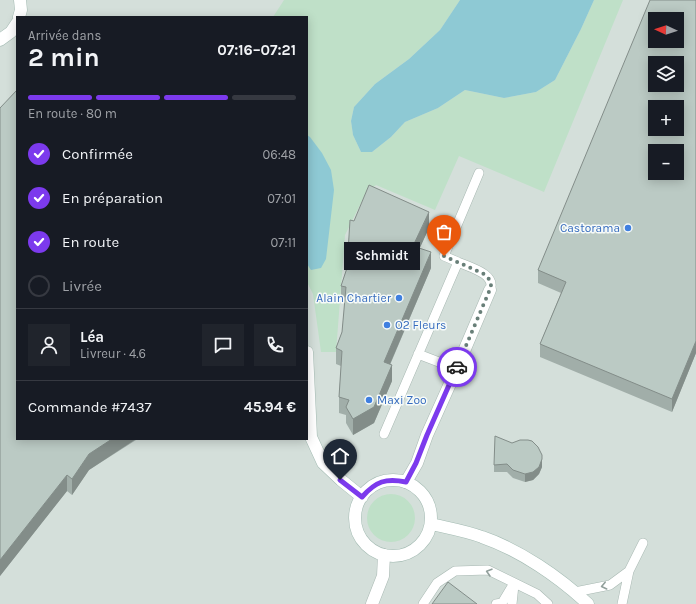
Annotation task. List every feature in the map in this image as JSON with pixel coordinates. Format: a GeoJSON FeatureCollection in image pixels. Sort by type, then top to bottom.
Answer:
{"type":"FeatureCollection","features":[{"type":"Feature","properties":{"kind":"street"},"geometry":{"type":"LineString","coordinates":[[19,16],[21,10],[20,0]]}},
{"type":"Feature","properties":{"kind":"street"},"geometry":{"type":"LineString","coordinates":[[0,40],[15,30]]}},
{"type":"Feature","properties":{"kind":"street"},"geometry":{"type":"LineString","coordinates":[[406,482],[416,463],[490,290]]}},
{"type":"Feature","properties":{"kind":"street"},"geometry":{"type":"LineString","coordinates":[[308,373],[311,437],[324,463],[340,480],[362,497]]}},
{"type":"Feature","properties":{"kind":"street"},"geometry":{"type":"LineString","coordinates":[[394,480],[406,482],[418,489],[426,499],[431,511],[431,524],[427,536],[414,550],[409,553],[396,556],[384,556],[372,551],[357,532],[355,520],[356,508],[362,497],[370,488],[381,482],[394,480]]}},
{"type":"Feature","properties":{"kind":"street"},"geometry":{"type":"LineString","coordinates":[[431,524],[482,537],[524,556],[575,592],[588,604]]}},
{"type":"Feature","properties":{"kind":"street"},"geometry":{"type":"LineString","coordinates":[[372,604],[383,576],[384,556]]}},
{"type":"Feature","properties":{"kind":"lane"},"geometry":{"type":"LineString","coordinates":[[479,173],[444,256],[484,274],[489,279],[491,287],[490,290]]}},
{"type":"Feature","properties":{"kind":"lane"},"geometry":{"type":"LineString","coordinates":[[384,434],[458,262]]}},
{"type":"Feature","properties":{"kind":"lane"},"geometry":{"type":"LineString","coordinates":[[418,354],[456,369]]}},
{"type":"Feature","properties":{"kind":"lane"},"geometry":{"type":"LineString","coordinates":[[622,604],[629,571],[643,543]]}},
{"type":"Feature","properties":{"kind":"lane"},"geometry":{"type":"LineString","coordinates":[[423,604],[437,583],[455,571],[488,570],[514,583],[536,599],[548,604]]}},
{"type":"Feature","properties":{"kind":"lane"},"geometry":{"type":"LineString","coordinates":[[575,592],[610,585],[629,571]]}},
{"type":"Feature","properties":{"kind":"lane"},"geometry":{"type":"LineString","coordinates":[[496,604],[502,603],[514,583]]}},
{"type":"Feature","properties":{"kind":"lane"},"geometry":{"type":"LineString","coordinates":[[512,604],[514,583]]}},
{"type":"Feature","properties":{"kind":"shaded area"},"geometry":{"type":"Polygon","coordinates":[[[0,0],[696,0],[696,604],[0,604],[0,0]]]}},
{"type":"Feature","properties":{"kind":"green space"},"geometry":{"type":"Polygon","coordinates":[[[284,0],[460,0],[440,30],[409,59],[375,84],[354,107],[351,121],[353,135],[361,152],[372,152],[391,137],[405,122],[438,108],[465,90],[504,98],[536,92],[555,80],[594,0],[623,0],[544,192],[459,156],[435,210],[376,185],[366,193],[345,235],[336,352],[321,352],[313,294],[308,284],[308,16],[274,16],[284,0]]]}},
{"type":"Feature","properties":{"kind":"green space"},"geometry":{"type":"Polygon","coordinates":[[[391,494],[400,496],[408,501],[413,509],[415,518],[413,527],[408,535],[400,540],[391,542],[382,540],[374,535],[369,527],[367,518],[369,509],[374,501],[382,496],[391,494]]]}},
{"type":"Feature","properties":{"kind":"water"},"geometry":{"type":"Polygon","coordinates":[[[460,0],[594,0],[555,80],[536,92],[504,98],[465,90],[438,108],[405,122],[391,137],[372,152],[361,152],[353,135],[351,121],[354,107],[375,84],[409,59],[440,30],[460,0]]]}},
{"type":"Feature","properties":{"kind":"water"},"geometry":{"type":"Polygon","coordinates":[[[308,136],[322,153],[331,170],[334,190],[326,259],[321,268],[311,270],[308,266],[308,136]]]}},
{"type":"Feature","properties":{"kind":"building","name":"Castorama"},"geometry":{"type":"Polygon","coordinates":[[[650,0],[696,0],[696,341],[672,399],[540,344],[566,282],[538,270],[650,0]]]}},
{"type":"Feature","properties":{"kind":"building"},"geometry":{"type":"Polygon","coordinates":[[[16,91],[16,440],[110,440],[89,454],[72,479],[67,475],[0,560],[0,108],[16,91]]]}},
{"type":"Feature","properties":{"kind":"building"},"geometry":{"type":"Polygon","coordinates":[[[369,185],[429,212],[413,246],[431,252],[384,362],[392,365],[374,407],[353,419],[346,407],[349,400],[339,397],[342,351],[336,348],[342,332],[346,287],[341,286],[347,268],[350,220],[354,221],[369,185]]]}},
{"type":"Feature","properties":{"kind":"building"},"geometry":{"type":"Polygon","coordinates":[[[495,436],[512,443],[520,440],[532,441],[538,447],[542,455],[539,467],[533,472],[525,474],[513,470],[507,464],[494,465],[495,436]]]}},
{"type":"Feature","properties":{"kind":"building"},"geometry":{"type":"Polygon","coordinates":[[[448,582],[477,604],[432,604],[448,582]]]}},
{"type":"Feature","properties":{"kind":"way so far"},"geometry":{"type":"LineString","coordinates":[[444,256],[484,274],[491,283],[491,287],[457,367]]}},
{"type":"Feature","properties":{"kind":"place","name":"Castorama"},"geometry":{"type":"Point","coordinates":[628,228]}},
{"type":"Feature","properties":{"kind":"place","name":"Schmidt"},"geometry":{"type":"Point","coordinates":[444,256]}},
{"type":"Feature","properties":{"kind":"place","name":"Alain Chartier"},"geometry":{"type":"Point","coordinates":[399,298]}},
{"type":"Feature","properties":{"kind":"place","name":"O2 Fleurs"},"geometry":{"type":"Point","coordinates":[387,325]}},
{"type":"Feature","properties":{"kind":"place","name":"Maxi Zoo"},"geometry":{"type":"Point","coordinates":[369,400]}},
{"type":"Feature","properties":{"kind":"route"},"geometry":{"type":"LineString","coordinates":[[340,480],[362,497],[370,488],[381,482],[394,480],[406,482],[416,463],[457,367]]}}]}
